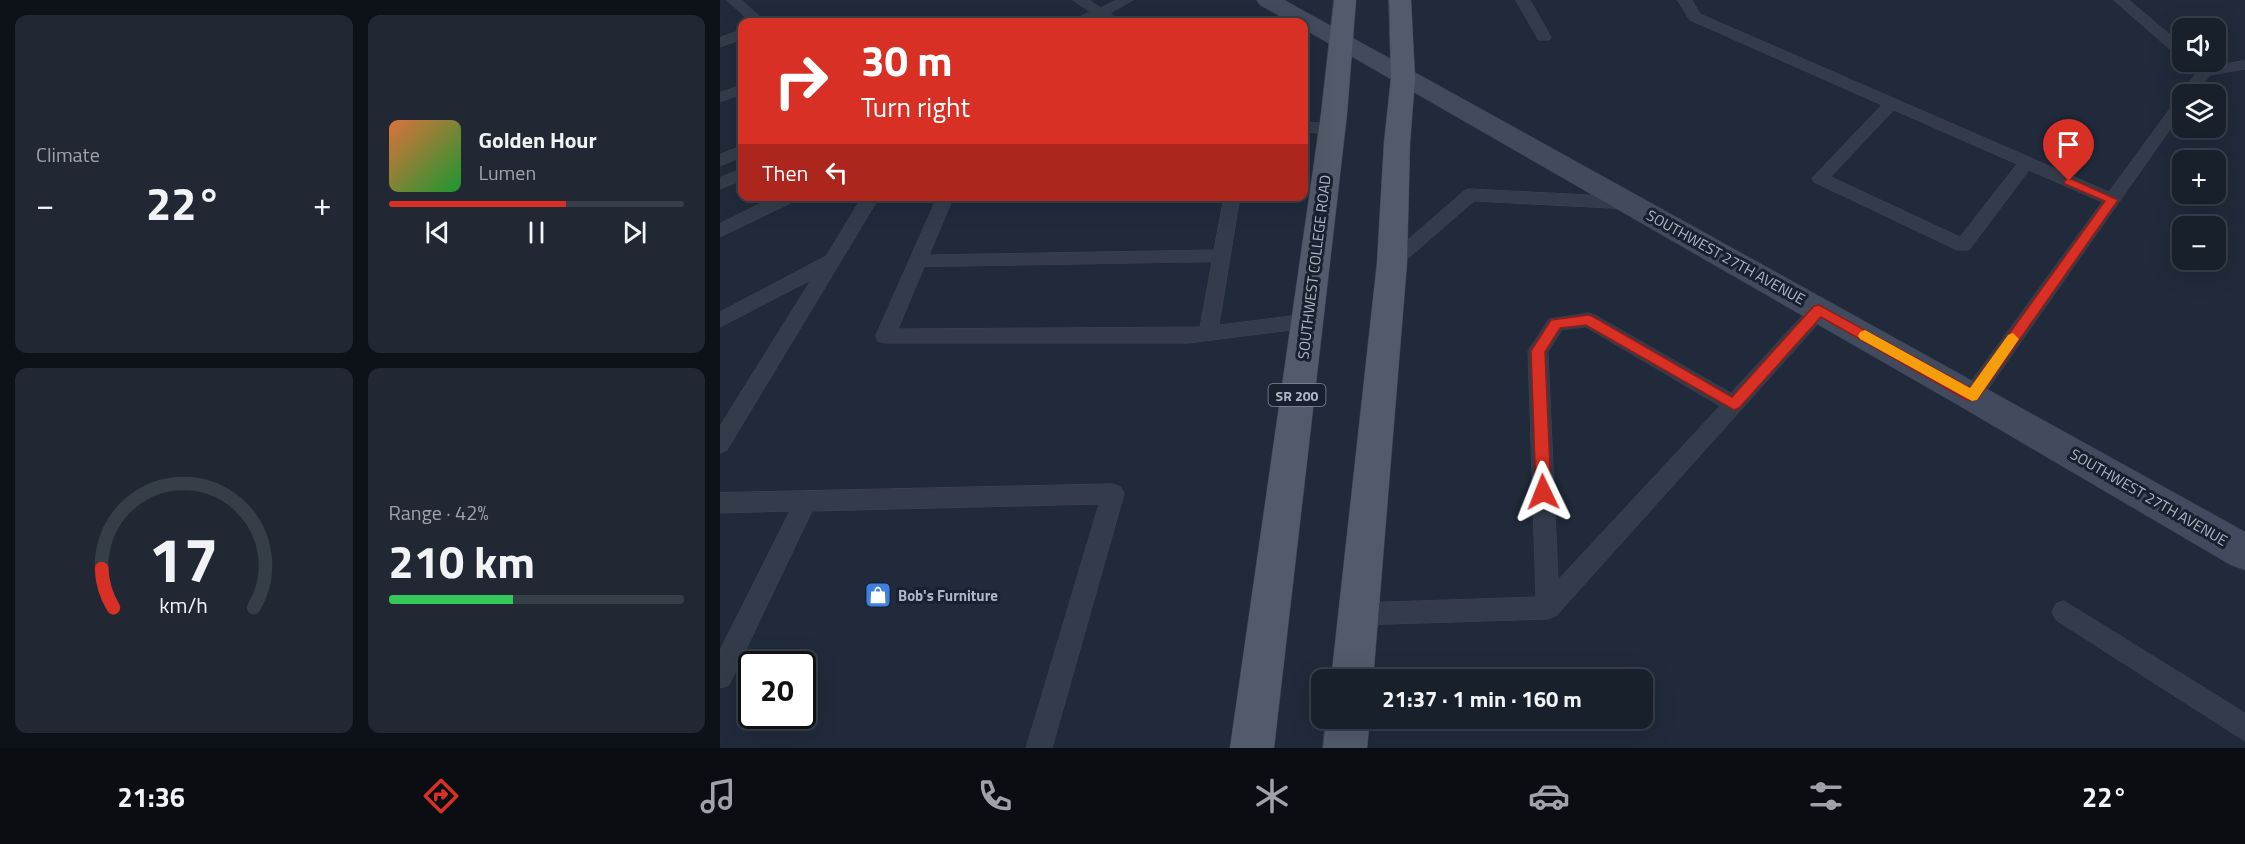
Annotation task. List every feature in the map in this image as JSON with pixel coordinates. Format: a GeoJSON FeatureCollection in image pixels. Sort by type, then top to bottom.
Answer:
{"type":"FeatureCollection","features":[{"type":"Feature","properties":{"kind":"main road","name":"SOUTHWEST 27TH AVENUE"},"geometry":{"type":"LineString","coordinates":[[1268,0],[1299,18]]}},
{"type":"Feature","properties":{"kind":"main road","name":"SOUTHWEST COLLEGE ROAD"},"geometry":{"type":"LineString","coordinates":[[1252,748],[1307,321],[1318,128],[1341,42],[1345,0]]}},
{"type":"Feature","properties":{"kind":"main road"},"geometry":{"type":"LineString","coordinates":[[1353,669],[1392,263],[1397,143],[1403,78],[1400,0]]}},
{"type":"Feature","properties":{"kind":"main road","name":"SOUTHWEST 27TH AVENUE"},"geometry":{"type":"LineString","coordinates":[[1308,23],[2245,552]]}},
{"type":"Feature","properties":{"kind":"main road"},"geometry":{"type":"LineString","coordinates":[[1345,748],[1347,729]]}},
{"type":"Feature","properties":{"kind":"lane"},"geometry":{"type":"LineString","coordinates":[[734,0],[754,18]]}},
{"type":"Feature","properties":{"kind":"lane"},"geometry":{"type":"LineString","coordinates":[[1080,0],[1108,18]]}},
{"type":"Feature","properties":{"kind":"lane"},"geometry":{"type":"LineString","coordinates":[[1089,18],[1126,0]]}},
{"type":"Feature","properties":{"kind":"lane"},"geometry":{"type":"LineString","coordinates":[[1523,0],[1544,37]]}},
{"type":"Feature","properties":{"kind":"lane"},"geometry":{"type":"LineString","coordinates":[[1685,0],[1695,17],[2112,200]]}},
{"type":"Feature","properties":{"kind":"lane"},"geometry":{"type":"LineString","coordinates":[[2121,0],[2172,43]]}},
{"type":"Feature","properties":{"kind":"lane"},"geometry":{"type":"LineString","coordinates":[[720,42],[738,35]]}},
{"type":"Feature","properties":{"kind":"lane"},"geometry":{"type":"LineString","coordinates":[[2226,65],[2245,65]]}},
{"type":"Feature","properties":{"kind":"lane"},"geometry":{"type":"LineString","coordinates":[[720,98],[738,91]]}},
{"type":"Feature","properties":{"kind":"lane"},"geometry":{"type":"LineString","coordinates":[[1892,103],[1820,178],[1963,246],[2026,163]]}},
{"type":"Feature","properties":{"kind":"lane"},"geometry":{"type":"LineString","coordinates":[[1972,396],[2172,116]]}},
{"type":"Feature","properties":{"kind":"lane"},"geometry":{"type":"LineString","coordinates":[[720,161],[738,153]]}},
{"type":"Feature","properties":{"kind":"lane"},"geometry":{"type":"LineString","coordinates":[[720,184],[738,176]]}},
{"type":"Feature","properties":{"kind":"lane"},"geometry":{"type":"LineString","coordinates":[[1392,263],[1470,195],[1629,203]]}},
{"type":"Feature","properties":{"kind":"lane"},"geometry":{"type":"LineString","coordinates":[[720,231],[781,201]]}},
{"type":"Feature","properties":{"kind":"lane"},"geometry":{"type":"LineString","coordinates":[[720,444],[729,421],[869,201]]}},
{"type":"Feature","properties":{"kind":"lane"},"geometry":{"type":"LineString","coordinates":[[944,201],[885,336],[1208,335],[1307,321]]}},
{"type":"Feature","properties":{"kind":"lane"},"geometry":{"type":"LineString","coordinates":[[1208,335],[1231,201]]}},
{"type":"Feature","properties":{"kind":"lane"},"geometry":{"type":"LineString","coordinates":[[918,261],[1221,256]]}},
{"type":"Feature","properties":{"kind":"lane"},"geometry":{"type":"LineString","coordinates":[[720,320],[832,261]]}},
{"type":"Feature","properties":{"kind":"lane"},"geometry":{"type":"LineString","coordinates":[[1358,614],[1548,608],[1819,310]]}},
{"type":"Feature","properties":{"kind":"lane"},"geometry":{"type":"LineString","coordinates":[[1548,608],[1538,351],[1556,324],[1588,320],[1734,404]]}},
{"type":"Feature","properties":{"kind":"lane"},"geometry":{"type":"LineString","coordinates":[[720,503],[1113,494],[1039,748]]}},
{"type":"Feature","properties":{"kind":"lane"},"geometry":{"type":"LineString","coordinates":[[720,676],[806,501]]}},
{"type":"Feature","properties":{"kind":"lane"},"geometry":{"type":"LineString","coordinates":[[2064,612],[2245,728]]}},
{"type":"Feature","properties":{"kind":"slow traffic"},"geometry":{"type":"LineString","coordinates":[[1865,336],[1972,396],[2013,339]]}},
{"type":"Feature","properties":{"kind":"place","name":"Bob's Furniture"},"geometry":{"type":"Point","coordinates":[878,595]}},
{"type":"Feature","properties":{"kind":"route"},"geometry":{"type":"LineString","coordinates":[[1543,492],[1538,351],[1556,324],[1588,320],[1734,404],[1819,310],[1972,396],[2112,200],[2069,181]]}}]}
